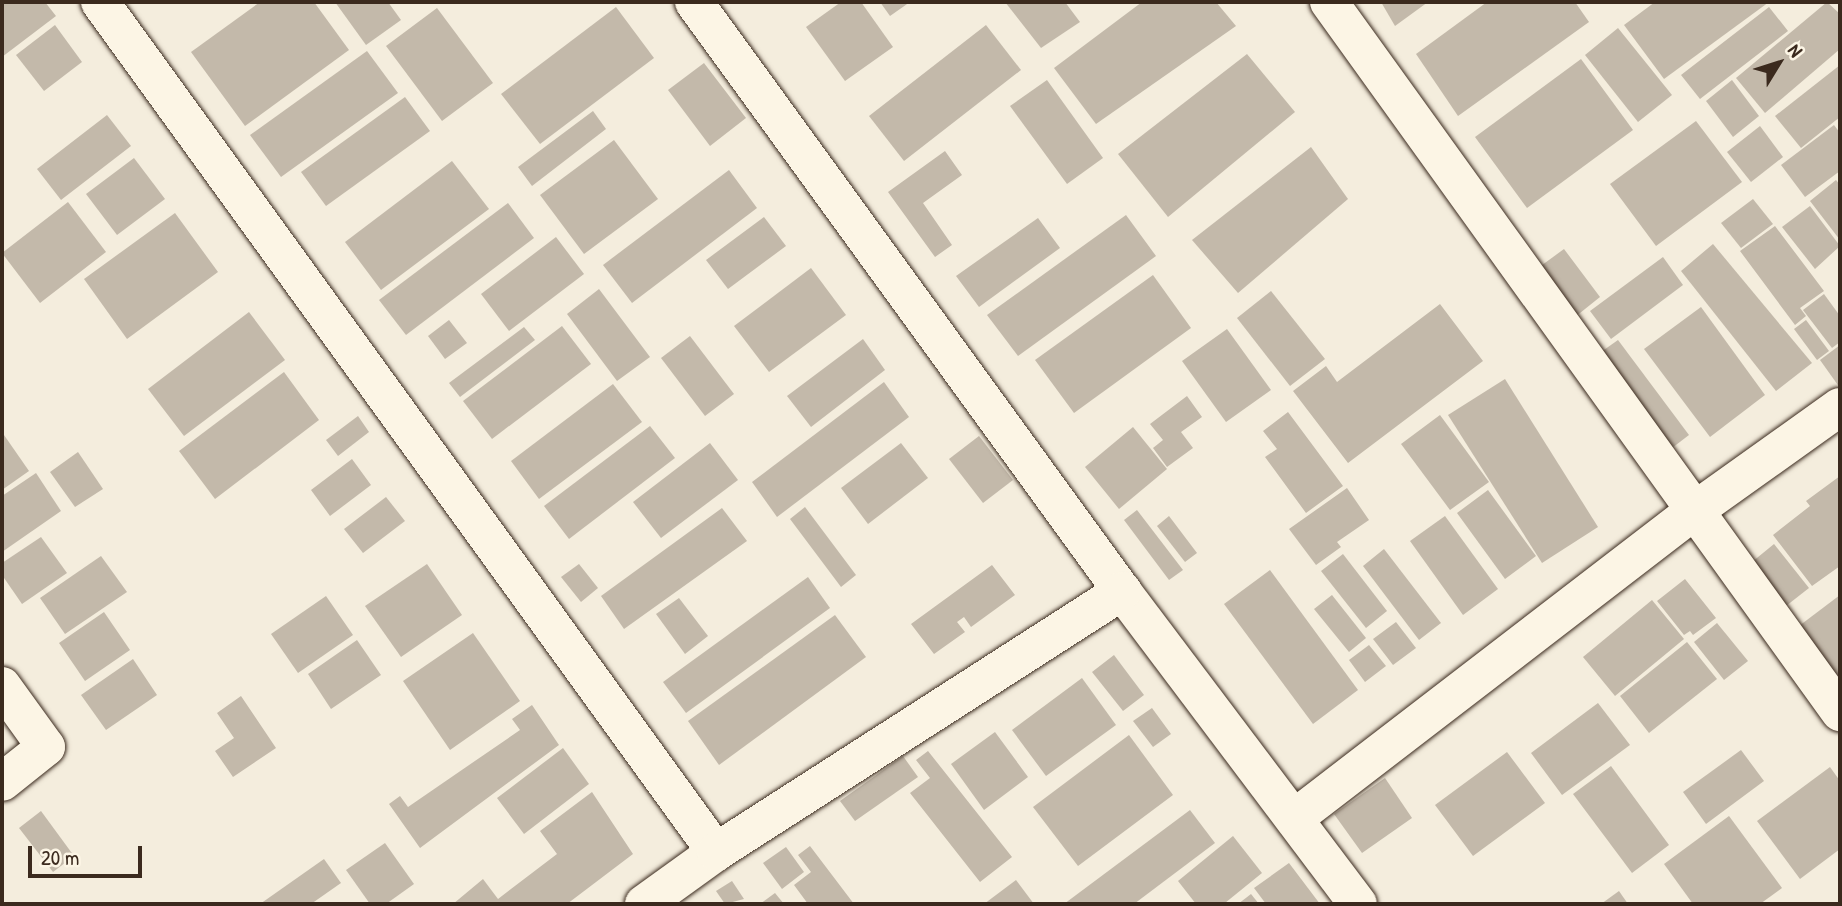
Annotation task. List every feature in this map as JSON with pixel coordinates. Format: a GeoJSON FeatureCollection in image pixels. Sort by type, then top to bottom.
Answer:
{"type":"FeatureCollection","features":[{"type":"Feature","properties":{"kind":"street"},"geometry":{"type":"LineString","coordinates":[[100,2],[716,852]]}},
{"type":"Feature","properties":{"kind":"street"},"geometry":{"type":"LineString","coordinates":[[694,2],[1122,591],[1296,817],[1357,904]]}},
{"type":"Feature","properties":{"kind":"street"},"geometry":{"type":"LineString","coordinates":[[1329,2],[1840,712]]}},
{"type":"Feature","properties":{"kind":"street"},"geometry":{"type":"LineString","coordinates":[[1296,817],[1694,511],[1840,407]]}},
{"type":"Feature","properties":{"kind":"street"},"geometry":{"type":"LineString","coordinates":[[644,904],[716,852],[1122,591]]}},
{"type":"Feature","properties":{"kind":"street"},"geometry":{"type":"LineString","coordinates":[[2,686],[46,747],[2,782]]}},
{"type":"Feature","properties":{"kind":"building"},"geometry":{"type":"Polygon","coordinates":[[[2,2],[45,2],[56,16],[2,57],[2,2]]]}},
{"type":"Feature","properties":{"kind":"building"},"geometry":{"type":"Polygon","coordinates":[[[260,2],[314,2],[349,50],[245,126],[191,52],[260,2]]]}},
{"type":"Feature","properties":{"kind":"building"},"geometry":{"type":"Polygon","coordinates":[[[335,2],[388,2],[401,20],[366,45],[335,2]]]}},
{"type":"Feature","properties":{"kind":"building"},"geometry":{"type":"Polygon","coordinates":[[[841,2],[861,2],[893,47],[845,81],[806,27],[841,2]]]}},
{"type":"Feature","properties":{"kind":"building"},"geometry":{"type":"Polygon","coordinates":[[[880,2],[910,2],[890,16],[880,2]]]}},
{"type":"Feature","properties":{"kind":"building"},"geometry":{"type":"Polygon","coordinates":[[[1005,2],[1065,2],[1080,22],[1041,48],[1005,2]]]}},
{"type":"Feature","properties":{"kind":"building"},"geometry":{"type":"Polygon","coordinates":[[[1142,2],[1216,2],[1236,26],[1096,124],[1054,68],[1142,2]]]}},
{"type":"Feature","properties":{"kind":"building"},"geometry":{"type":"Polygon","coordinates":[[[1381,2],[1428,2],[1395,26],[1381,2]]]}},
{"type":"Feature","properties":{"kind":"building"},"geometry":{"type":"Polygon","coordinates":[[[1487,2],[1575,2],[1589,22],[1458,116],[1416,54],[1487,2]]]}},
{"type":"Feature","properties":{"kind":"building"},"geometry":{"type":"Polygon","coordinates":[[[1655,2],[1769,2],[1664,79],[1624,25],[1655,2]]]}},
{"type":"Feature","properties":{"kind":"building"},"geometry":{"type":"Polygon","coordinates":[[[1827,2],[1840,14],[1840,49],[1765,113],[1736,78],[1827,2]]]}},
{"type":"Feature","properties":{"kind":"building"},"geometry":{"type":"Polygon","coordinates":[[[616,7],[654,58],[540,144],[501,94],[616,7]]]}},
{"type":"Feature","properties":{"kind":"building"},"geometry":{"type":"Polygon","coordinates":[[[1769,7],[1788,31],[1700,99],[1681,75],[1769,7]]]}},
{"type":"Feature","properties":{"kind":"building"},"geometry":{"type":"Polygon","coordinates":[[[437,8],[493,83],[442,121],[386,46],[437,8]]]}},
{"type":"Feature","properties":{"kind":"building"},"geometry":{"type":"Polygon","coordinates":[[[55,25],[82,62],[44,91],[16,55],[55,25]]]}},
{"type":"Feature","properties":{"kind":"building"},"geometry":{"type":"Polygon","coordinates":[[[986,25],[1021,70],[904,161],[869,116],[986,25]]]}},
{"type":"Feature","properties":{"kind":"building"},"geometry":{"type":"Polygon","coordinates":[[[1618,28],[1672,95],[1638,122],[1585,55],[1618,28]]]}},
{"type":"Feature","properties":{"kind":"building"},"geometry":{"type":"Polygon","coordinates":[[[367,51],[398,93],[281,177],[250,135],[367,51]]]}},
{"type":"Feature","properties":{"kind":"building"},"geometry":{"type":"Polygon","coordinates":[[[1247,54],[1295,112],[1168,217],[1118,154],[1247,54]]]}},
{"type":"Feature","properties":{"kind":"building"},"geometry":{"type":"Polygon","coordinates":[[[1581,59],[1633,130],[1527,208],[1475,137],[1581,59]]]}},
{"type":"Feature","properties":{"kind":"building"},"geometry":{"type":"Polygon","coordinates":[[[704,63],[746,118],[710,146],[668,90],[704,63]]]}},
{"type":"Feature","properties":{"kind":"building"},"geometry":{"type":"Polygon","coordinates":[[[1840,65],[1840,117],[1801,148],[1775,116],[1840,65]]]}},
{"type":"Feature","properties":{"kind":"building"},"geometry":{"type":"Polygon","coordinates":[[[1047,80],[1103,158],[1067,184],[1010,106],[1047,80]]]}},
{"type":"Feature","properties":{"kind":"building"},"geometry":{"type":"Polygon","coordinates":[[[1732,80],[1759,116],[1733,137],[1706,101],[1732,80]]]}},
{"type":"Feature","properties":{"kind":"building"},"geometry":{"type":"Polygon","coordinates":[[[405,97],[430,131],[326,206],[301,172],[405,97]]]}},
{"type":"Feature","properties":{"kind":"building"},"geometry":{"type":"Polygon","coordinates":[[[593,111],[606,129],[532,186],[518,167],[593,111]]]}},
{"type":"Feature","properties":{"kind":"building"},"geometry":{"type":"Polygon","coordinates":[[[107,115],[131,146],[61,200],[37,169],[107,115]]]}},
{"type":"Feature","properties":{"kind":"building"},"geometry":{"type":"Polygon","coordinates":[[[1696,121],[1742,182],[1656,246],[1610,184],[1696,121]]]}},
{"type":"Feature","properties":{"kind":"building"},"geometry":{"type":"Polygon","coordinates":[[[1834,125],[1840,133],[1840,171],[1805,197],[1781,165],[1834,125]]]}},
{"type":"Feature","properties":{"kind":"building"},"geometry":{"type":"Polygon","coordinates":[[[1760,126],[1783,157],[1751,182],[1727,152],[1760,126]]]}},
{"type":"Feature","properties":{"kind":"building"},"geometry":{"type":"Polygon","coordinates":[[[614,140],[658,199],[584,254],[540,195],[614,140]]]}},
{"type":"Feature","properties":{"kind":"building"},"geometry":{"type":"Polygon","coordinates":[[[1311,147],[1348,199],[1238,293],[1192,240],[1311,147]]]}},
{"type":"Feature","properties":{"kind":"building"},"geometry":{"type":"Polygon","coordinates":[[[945,151],[962,175],[923,203],[952,245],[935,257],[888,192],[945,151]]]}},
{"type":"Feature","properties":{"kind":"building"},"geometry":{"type":"Polygon","coordinates":[[[134,158],[165,199],[117,235],[86,194],[134,158]]]}},
{"type":"Feature","properties":{"kind":"building"},"geometry":{"type":"Polygon","coordinates":[[[452,161],[489,209],[381,290],[345,242],[452,161]]]}},
{"type":"Feature","properties":{"kind":"building"},"geometry":{"type":"Polygon","coordinates":[[[729,170],[757,208],[632,303],[603,265],[729,170]]]}},
{"type":"Feature","properties":{"kind":"building"},"geometry":{"type":"Polygon","coordinates":[[[1836,180],[1840,185],[1840,240],[1810,201],[1836,180]]]}},
{"type":"Feature","properties":{"kind":"building"},"geometry":{"type":"Polygon","coordinates":[[[1753,199],[1773,224],[1741,248],[1721,223],[1753,199]]]}},
{"type":"Feature","properties":{"kind":"building"},"geometry":{"type":"Polygon","coordinates":[[[68,202],[106,252],[40,303],[2,253],[68,202]]]}},
{"type":"Feature","properties":{"kind":"building"},"geometry":{"type":"Polygon","coordinates":[[[508,203],[534,238],[406,335],[379,300],[508,203]]]}},
{"type":"Feature","properties":{"kind":"building"},"geometry":{"type":"Polygon","coordinates":[[[1810,206],[1840,246],[1815,269],[1782,227],[1810,206]]]}},
{"type":"Feature","properties":{"kind":"building"},"geometry":{"type":"Polygon","coordinates":[[[175,213],[218,272],[127,339],[84,279],[175,213]]]}},
{"type":"Feature","properties":{"kind":"building"},"geometry":{"type":"Polygon","coordinates":[[[1126,215],[1156,256],[1018,356],[987,315],[1126,215]]]}},
{"type":"Feature","properties":{"kind":"building"},"geometry":{"type":"Polygon","coordinates":[[[764,217],[786,246],[728,289],[706,260],[764,217]]]}},
{"type":"Feature","properties":{"kind":"building"},"geometry":{"type":"Polygon","coordinates":[[[1038,218],[1060,248],[979,307],[956,276],[1038,218]]]}},
{"type":"Feature","properties":{"kind":"building"},"geometry":{"type":"Polygon","coordinates":[[[1775,226],[1824,291],[1800,308],[1806,316],[1795,325],[1740,251],[1775,226]]]}},
{"type":"Feature","properties":{"kind":"building"},"geometry":{"type":"Polygon","coordinates":[[[556,237],[584,274],[509,331],[481,294],[556,237]]]}},
{"type":"Feature","properties":{"kind":"building"},"geometry":{"type":"Polygon","coordinates":[[[1713,244],[1812,363],[1776,391],[1681,271],[1713,244]]]}},
{"type":"Feature","properties":{"kind":"building"},"geometry":{"type":"Polygon","coordinates":[[[1564,249],[1600,297],[1575,317],[1538,268],[1564,249]]]}},
{"type":"Feature","properties":{"kind":"building"},"geometry":{"type":"Polygon","coordinates":[[[1663,257],[1683,285],[1611,339],[1590,311],[1663,257]]]}},
{"type":"Feature","properties":{"kind":"building"},"geometry":{"type":"Polygon","coordinates":[[[811,268],[846,315],[769,372],[734,326],[811,268]]]}},
{"type":"Feature","properties":{"kind":"building"},"geometry":{"type":"Polygon","coordinates":[[[1153,275],[1191,328],[1074,413],[1035,360],[1153,275]]]}},
{"type":"Feature","properties":{"kind":"building"},"geometry":{"type":"Polygon","coordinates":[[[599,289],[650,357],[617,381],[567,314],[599,289]]]}},
{"type":"Feature","properties":{"kind":"building"},"geometry":{"type":"Polygon","coordinates":[[[1271,291],[1325,359],[1290,386],[1237,318],[1271,291]]]}},
{"type":"Feature","properties":{"kind":"building"},"geometry":{"type":"Polygon","coordinates":[[[1824,294],[1840,316],[1840,342],[1832,348],[1803,310],[1824,294]]]}},
{"type":"Feature","properties":{"kind":"building"},"geometry":{"type":"Polygon","coordinates":[[[1440,304],[1483,361],[1348,463],[1293,391],[1326,366],[1337,382],[1440,304]]]}},
{"type":"Feature","properties":{"kind":"building"},"geometry":{"type":"Polygon","coordinates":[[[1701,307],[1765,395],[1710,437],[1644,349],[1701,307]]]}},
{"type":"Feature","properties":{"kind":"building"},"geometry":{"type":"Polygon","coordinates":[[[249,312],[285,360],[184,436],[148,389],[249,312]]]}},
{"type":"Feature","properties":{"kind":"building"},"geometry":{"type":"Polygon","coordinates":[[[449,320],[467,343],[445,359],[428,336],[449,320]]]}},
{"type":"Feature","properties":{"kind":"building"},"geometry":{"type":"Polygon","coordinates":[[[1806,320],[1829,351],[1817,360],[1794,329],[1806,320]]]}},
{"type":"Feature","properties":{"kind":"building"},"geometry":{"type":"Polygon","coordinates":[[[562,326],[591,364],[492,439],[463,401],[562,326]]]}},
{"type":"Feature","properties":{"kind":"building"},"geometry":{"type":"Polygon","coordinates":[[[524,327],[535,340],[460,397],[449,383],[524,327]]]}},
{"type":"Feature","properties":{"kind":"building"},"geometry":{"type":"Polygon","coordinates":[[[1227,329],[1271,390],[1226,422],[1182,361],[1227,329]]]}},
{"type":"Feature","properties":{"kind":"building"},"geometry":{"type":"Polygon","coordinates":[[[690,336],[734,394],[705,416],[661,358],[690,336]]]}},
{"type":"Feature","properties":{"kind":"building"},"geometry":{"type":"Polygon","coordinates":[[[863,339],[885,370],[811,427],[787,396],[863,339]]]}},
{"type":"Feature","properties":{"kind":"building"},"geometry":{"type":"Polygon","coordinates":[[[1618,340],[1689,435],[1672,448],[1601,352],[1618,340]]]}},
{"type":"Feature","properties":{"kind":"building"},"geometry":{"type":"Polygon","coordinates":[[[1840,345],[1840,388],[1820,360],[1840,345]]]}},
{"type":"Feature","properties":{"kind":"building"},"geometry":{"type":"Polygon","coordinates":[[[284,372],[319,420],[215,499],[179,451],[284,372]]]}},
{"type":"Feature","properties":{"kind":"building"},"geometry":{"type":"Polygon","coordinates":[[[1505,379],[1598,527],[1542,563],[1448,415],[1505,379]]]}},
{"type":"Feature","properties":{"kind":"building"},"geometry":{"type":"Polygon","coordinates":[[[884,382],[909,417],[777,517],[752,482],[884,382]]]}},
{"type":"Feature","properties":{"kind":"building"},"geometry":{"type":"Polygon","coordinates":[[[613,384],[642,422],[539,499],[511,461],[613,384]]]}},
{"type":"Feature","properties":{"kind":"building"},"geometry":{"type":"Polygon","coordinates":[[[1187,396],[1202,417],[1181,432],[1193,448],[1167,467],[1153,448],[1163,440],[1150,424],[1187,396]]]}},
{"type":"Feature","properties":{"kind":"building"},"geometry":{"type":"Polygon","coordinates":[[[1288,412],[1343,486],[1306,513],[1265,457],[1277,449],[1263,431],[1288,412]]]}},
{"type":"Feature","properties":{"kind":"building"},"geometry":{"type":"Polygon","coordinates":[[[1440,415],[1489,482],[1450,510],[1401,444],[1440,415]]]}},
{"type":"Feature","properties":{"kind":"building"},"geometry":{"type":"Polygon","coordinates":[[[358,416],[369,432],[338,456],[326,440],[358,416]]]}},
{"type":"Feature","properties":{"kind":"building"},"geometry":{"type":"Polygon","coordinates":[[[650,426],[675,458],[569,539],[544,506],[650,426]]]}},
{"type":"Feature","properties":{"kind":"building"},"geometry":{"type":"Polygon","coordinates":[[[1133,427],[1167,469],[1119,509],[1085,467],[1133,427]]]}},
{"type":"Feature","properties":{"kind":"building"},"geometry":{"type":"Polygon","coordinates":[[[4,435],[29,471],[2,490],[2,436],[4,435]]]}},
{"type":"Feature","properties":{"kind":"building"},"geometry":{"type":"Polygon","coordinates":[[[979,436],[1013,480],[983,503],[949,459],[979,436]]]}},
{"type":"Feature","properties":{"kind":"building"},"geometry":{"type":"Polygon","coordinates":[[[710,443],[738,480],[661,538],[633,502],[710,443]]]}},
{"type":"Feature","properties":{"kind":"building"},"geometry":{"type":"Polygon","coordinates":[[[901,443],[928,478],[868,524],[841,488],[901,443]]]}},
{"type":"Feature","properties":{"kind":"building"},"geometry":{"type":"Polygon","coordinates":[[[78,452],[103,489],[75,507],[50,472],[78,452]]]}},
{"type":"Feature","properties":{"kind":"building"},"geometry":{"type":"Polygon","coordinates":[[[352,459],[371,485],[330,516],[311,490],[352,459]]]}},
{"type":"Feature","properties":{"kind":"building"},"geometry":{"type":"Polygon","coordinates":[[[36,473],[61,511],[2,552],[2,496],[36,473]]]}},
{"type":"Feature","properties":{"kind":"building"},"geometry":{"type":"Polygon","coordinates":[[[1840,476],[1840,566],[1812,586],[1773,535],[1810,506],[1806,501],[1840,476]]]}},
{"type":"Feature","properties":{"kind":"building"},"geometry":{"type":"Polygon","coordinates":[[[1347,488],[1369,520],[1337,542],[1341,547],[1316,565],[1289,529],[1347,488]]]}},
{"type":"Feature","properties":{"kind":"building"},"geometry":{"type":"Polygon","coordinates":[[[1488,490],[1536,556],[1505,579],[1457,513],[1488,490]]]}},
{"type":"Feature","properties":{"kind":"building"},"geometry":{"type":"Polygon","coordinates":[[[386,497],[405,521],[363,553],[344,529],[386,497]]]}},
{"type":"Feature","properties":{"kind":"building"},"geometry":{"type":"Polygon","coordinates":[[[805,507],[856,575],[841,587],[790,519],[805,507]]]}},
{"type":"Feature","properties":{"kind":"building"},"geometry":{"type":"Polygon","coordinates":[[[722,508],[747,541],[624,629],[601,596],[722,508]]]}},
{"type":"Feature","properties":{"kind":"building"},"geometry":{"type":"Polygon","coordinates":[[[1137,510],[1183,570],[1169,580],[1124,520],[1137,510]]]}},
{"type":"Feature","properties":{"kind":"building"},"geometry":{"type":"Polygon","coordinates":[[[1169,516],[1197,553],[1185,562],[1157,526],[1169,516]]]}},
{"type":"Feature","properties":{"kind":"building"},"geometry":{"type":"Polygon","coordinates":[[[1445,516],[1498,589],[1463,615],[1410,541],[1445,516]]]}},
{"type":"Feature","properties":{"kind":"building"},"geometry":{"type":"Polygon","coordinates":[[[41,537],[67,573],[22,604],[2,575],[2,563],[41,537]]]}},
{"type":"Feature","properties":{"kind":"building"},"geometry":{"type":"Polygon","coordinates":[[[1774,544],[1809,588],[1786,606],[1752,562],[1774,544]]]}},
{"type":"Feature","properties":{"kind":"building"},"geometry":{"type":"Polygon","coordinates":[[[1384,549],[1441,623],[1419,640],[1363,566],[1384,549]]]}},
{"type":"Feature","properties":{"kind":"building"},"geometry":{"type":"Polygon","coordinates":[[[1343,554],[1387,611],[1366,628],[1321,571],[1343,554]]]}},
{"type":"Feature","properties":{"kind":"building"},"geometry":{"type":"Polygon","coordinates":[[[101,556],[127,592],[65,634],[40,598],[101,556]]]}},
{"type":"Feature","properties":{"kind":"building"},"geometry":{"type":"Polygon","coordinates":[[[427,564],[462,615],[401,657],[365,606],[427,564]]]}},
{"type":"Feature","properties":{"kind":"building"},"geometry":{"type":"Polygon","coordinates":[[[579,564],[598,588],[581,602],[561,577],[579,564]]]}},
{"type":"Feature","properties":{"kind":"building"},"geometry":{"type":"Polygon","coordinates":[[[992,565],[1015,595],[971,627],[964,617],[957,622],[965,632],[934,654],[911,624],[992,565]]]}},
{"type":"Feature","properties":{"kind":"building"},"geometry":{"type":"Polygon","coordinates":[[[1270,570],[1358,690],[1313,724],[1224,604],[1270,570]]]}},
{"type":"Feature","properties":{"kind":"building"},"geometry":{"type":"Polygon","coordinates":[[[808,577],[830,608],[686,713],[663,682],[808,577]]]}},
{"type":"Feature","properties":{"kind":"building"},"geometry":{"type":"Polygon","coordinates":[[[1685,579],[1716,618],[1693,635],[1690,631],[1684,635],[1657,601],[1685,579]]]}},
{"type":"Feature","properties":{"kind":"building"},"geometry":{"type":"Polygon","coordinates":[[[1332,595],[1366,638],[1349,652],[1314,609],[1332,595]]]}},
{"type":"Feature","properties":{"kind":"building"},"geometry":{"type":"Polygon","coordinates":[[[1840,595],[1840,689],[1795,629],[1840,595]]]}},
{"type":"Feature","properties":{"kind":"building"},"geometry":{"type":"Polygon","coordinates":[[[326,596],[353,635],[298,673],[271,634],[326,596]]]}},
{"type":"Feature","properties":{"kind":"building"},"geometry":{"type":"Polygon","coordinates":[[[679,598],[708,636],[685,654],[656,614],[679,598]]]}},
{"type":"Feature","properties":{"kind":"building"},"geometry":{"type":"Polygon","coordinates":[[[1652,600],[1684,639],[1615,696],[1583,657],[1652,600]]]}},
{"type":"Feature","properties":{"kind":"building"},"geometry":{"type":"Polygon","coordinates":[[[104,612],[130,650],[85,681],[59,643],[104,612]]]}},
{"type":"Feature","properties":{"kind":"building"},"geometry":{"type":"Polygon","coordinates":[[[835,615],[866,657],[719,765],[688,721],[835,615]]]}},
{"type":"Feature","properties":{"kind":"building"},"geometry":{"type":"Polygon","coordinates":[[[1396,622],[1416,648],[1393,665],[1373,639],[1396,622]]]}},
{"type":"Feature","properties":{"kind":"building"},"geometry":{"type":"Polygon","coordinates":[[[1717,623],[1748,661],[1724,680],[1694,642],[1717,623]]]}},
{"type":"Feature","properties":{"kind":"building"},"geometry":{"type":"Polygon","coordinates":[[[473,633],[520,701],[450,750],[403,681],[473,633]]]}},
{"type":"Feature","properties":{"kind":"building"},"geometry":{"type":"Polygon","coordinates":[[[357,640],[381,675],[331,709],[308,674],[357,640]]]}},
{"type":"Feature","properties":{"kind":"building"},"geometry":{"type":"Polygon","coordinates":[[[1687,642],[1717,679],[1649,733],[1620,696],[1687,642]]]}},
{"type":"Feature","properties":{"kind":"building"},"geometry":{"type":"Polygon","coordinates":[[[1369,645],[1386,666],[1365,682],[1349,660],[1369,645]]]}},
{"type":"Feature","properties":{"kind":"building"},"geometry":{"type":"Polygon","coordinates":[[[1114,655],[1144,695],[1123,711],[1092,672],[1114,655]]]}},
{"type":"Feature","properties":{"kind":"building"},"geometry":{"type":"Polygon","coordinates":[[[133,659],[157,695],[106,730],[81,695],[133,659]]]}},
{"type":"Feature","properties":{"kind":"building"},"geometry":{"type":"Polygon","coordinates":[[[1082,678],[1116,725],[1046,776],[1012,730],[1082,678]]]}},
{"type":"Feature","properties":{"kind":"building"},"geometry":{"type":"Polygon","coordinates":[[[241,696],[276,748],[233,777],[215,751],[234,738],[217,713],[241,696]]]}},
{"type":"Feature","properties":{"kind":"building"},"geometry":{"type":"Polygon","coordinates":[[[1598,703],[1630,745],[1562,795],[1531,753],[1598,703]]]}},
{"type":"Feature","properties":{"kind":"building"},"geometry":{"type":"Polygon","coordinates":[[[532,705],[559,745],[420,848],[389,804],[400,796],[408,807],[520,730],[512,719],[532,705]]]}},
{"type":"Feature","properties":{"kind":"building"},"geometry":{"type":"Polygon","coordinates":[[[1152,708],[1171,734],[1153,747],[1133,721],[1152,708]]]}},
{"type":"Feature","properties":{"kind":"building"},"geometry":{"type":"Polygon","coordinates":[[[995,732],[1028,777],[984,810],[951,764],[995,732]]]}},
{"type":"Feature","properties":{"kind":"building"},"geometry":{"type":"Polygon","coordinates":[[[1129,735],[1173,795],[1078,866],[1033,807],[1129,735]]]}},
{"type":"Feature","properties":{"kind":"building"},"geometry":{"type":"Polygon","coordinates":[[[563,748],[589,784],[524,834],[497,798],[563,748]]]}},
{"type":"Feature","properties":{"kind":"building"},"geometry":{"type":"Polygon","coordinates":[[[1741,750],[1764,781],[1706,824],[1683,792],[1741,750]]]}},
{"type":"Feature","properties":{"kind":"building"},"geometry":{"type":"Polygon","coordinates":[[[928,751],[1012,857],[980,882],[910,793],[930,778],[916,760],[928,751]]]}},
{"type":"Feature","properties":{"kind":"building"},"geometry":{"type":"Polygon","coordinates":[[[1507,752],[1545,803],[1473,856],[1435,805],[1507,752]]]}},
{"type":"Feature","properties":{"kind":"building"},"geometry":{"type":"Polygon","coordinates":[[[903,756],[918,777],[855,821],[840,801],[903,756]]]}},
{"type":"Feature","properties":{"kind":"building"},"geometry":{"type":"Polygon","coordinates":[[[1611,766],[1669,845],[1632,873],[1573,794],[1611,766]]]}},
{"type":"Feature","properties":{"kind":"building"},"geometry":{"type":"Polygon","coordinates":[[[1830,767],[1840,781],[1840,849],[1800,879],[1757,821],[1830,767]]]}},
{"type":"Feature","properties":{"kind":"building"},"geometry":{"type":"Polygon","coordinates":[[[1385,778],[1412,818],[1362,853],[1334,814],[1385,778]]]}},
{"type":"Feature","properties":{"kind":"building"},"geometry":{"type":"Polygon","coordinates":[[[592,792],[633,854],[567,904],[453,904],[483,879],[498,899],[557,854],[540,831],[592,792]]]}},
{"type":"Feature","properties":{"kind":"building"},"geometry":{"type":"Polygon","coordinates":[[[1190,810],[1215,843],[1134,904],[1064,904],[1190,810]]]}},
{"type":"Feature","properties":{"kind":"building"},"geometry":{"type":"Polygon","coordinates":[[[41,811],[74,856],[53,872],[19,828],[41,811]]]}},
{"type":"Feature","properties":{"kind":"building"},"geometry":{"type":"Polygon","coordinates":[[[1729,816],[1782,888],[1760,904],[1693,904],[1664,864],[1729,816]]]}},
{"type":"Feature","properties":{"kind":"building"},"geometry":{"type":"Polygon","coordinates":[[[1233,836],[1262,873],[1225,903],[1196,904],[1178,881],[1233,836]]]}},
{"type":"Feature","properties":{"kind":"building"},"geometry":{"type":"Polygon","coordinates":[[[385,843],[414,884],[386,904],[370,904],[346,870],[385,843]]]}},
{"type":"Feature","properties":{"kind":"building"},"geometry":{"type":"Polygon","coordinates":[[[810,846],[854,904],[808,904],[794,885],[811,872],[798,855],[810,846]]]}},
{"type":"Feature","properties":{"kind":"building"},"geometry":{"type":"Polygon","coordinates":[[[786,847],[804,872],[782,889],[763,863],[786,847]]]}},
{"type":"Feature","properties":{"kind":"building"},"geometry":{"type":"Polygon","coordinates":[[[324,859],[341,883],[311,904],[260,904],[324,859]]]}},
{"type":"Feature","properties":{"kind":"building"},"geometry":{"type":"Polygon","coordinates":[[[1289,863],[1320,904],[1266,904],[1254,888],[1289,863]]]}},
{"type":"Feature","properties":{"kind":"building"},"geometry":{"type":"Polygon","coordinates":[[[1016,880],[1034,904],[984,904],[1016,880]]]}},
{"type":"Feature","properties":{"kind":"building"},"geometry":{"type":"Polygon","coordinates":[[[732,881],[744,899],[725,904],[716,891],[732,881]]]}},
{"type":"Feature","properties":{"kind":"building"},"geometry":{"type":"Polygon","coordinates":[[[1619,891],[1628,904],[1601,904],[1619,891]]]}},
{"type":"Feature","properties":{"kind":"building"},"geometry":{"type":"Polygon","coordinates":[[[775,893],[784,904],[760,904],[775,893]]]}},
{"type":"Feature","properties":{"kind":"building"},"geometry":{"type":"Polygon","coordinates":[[[1251,894],[1259,904],[1238,904],[1251,894]]]}}]}
